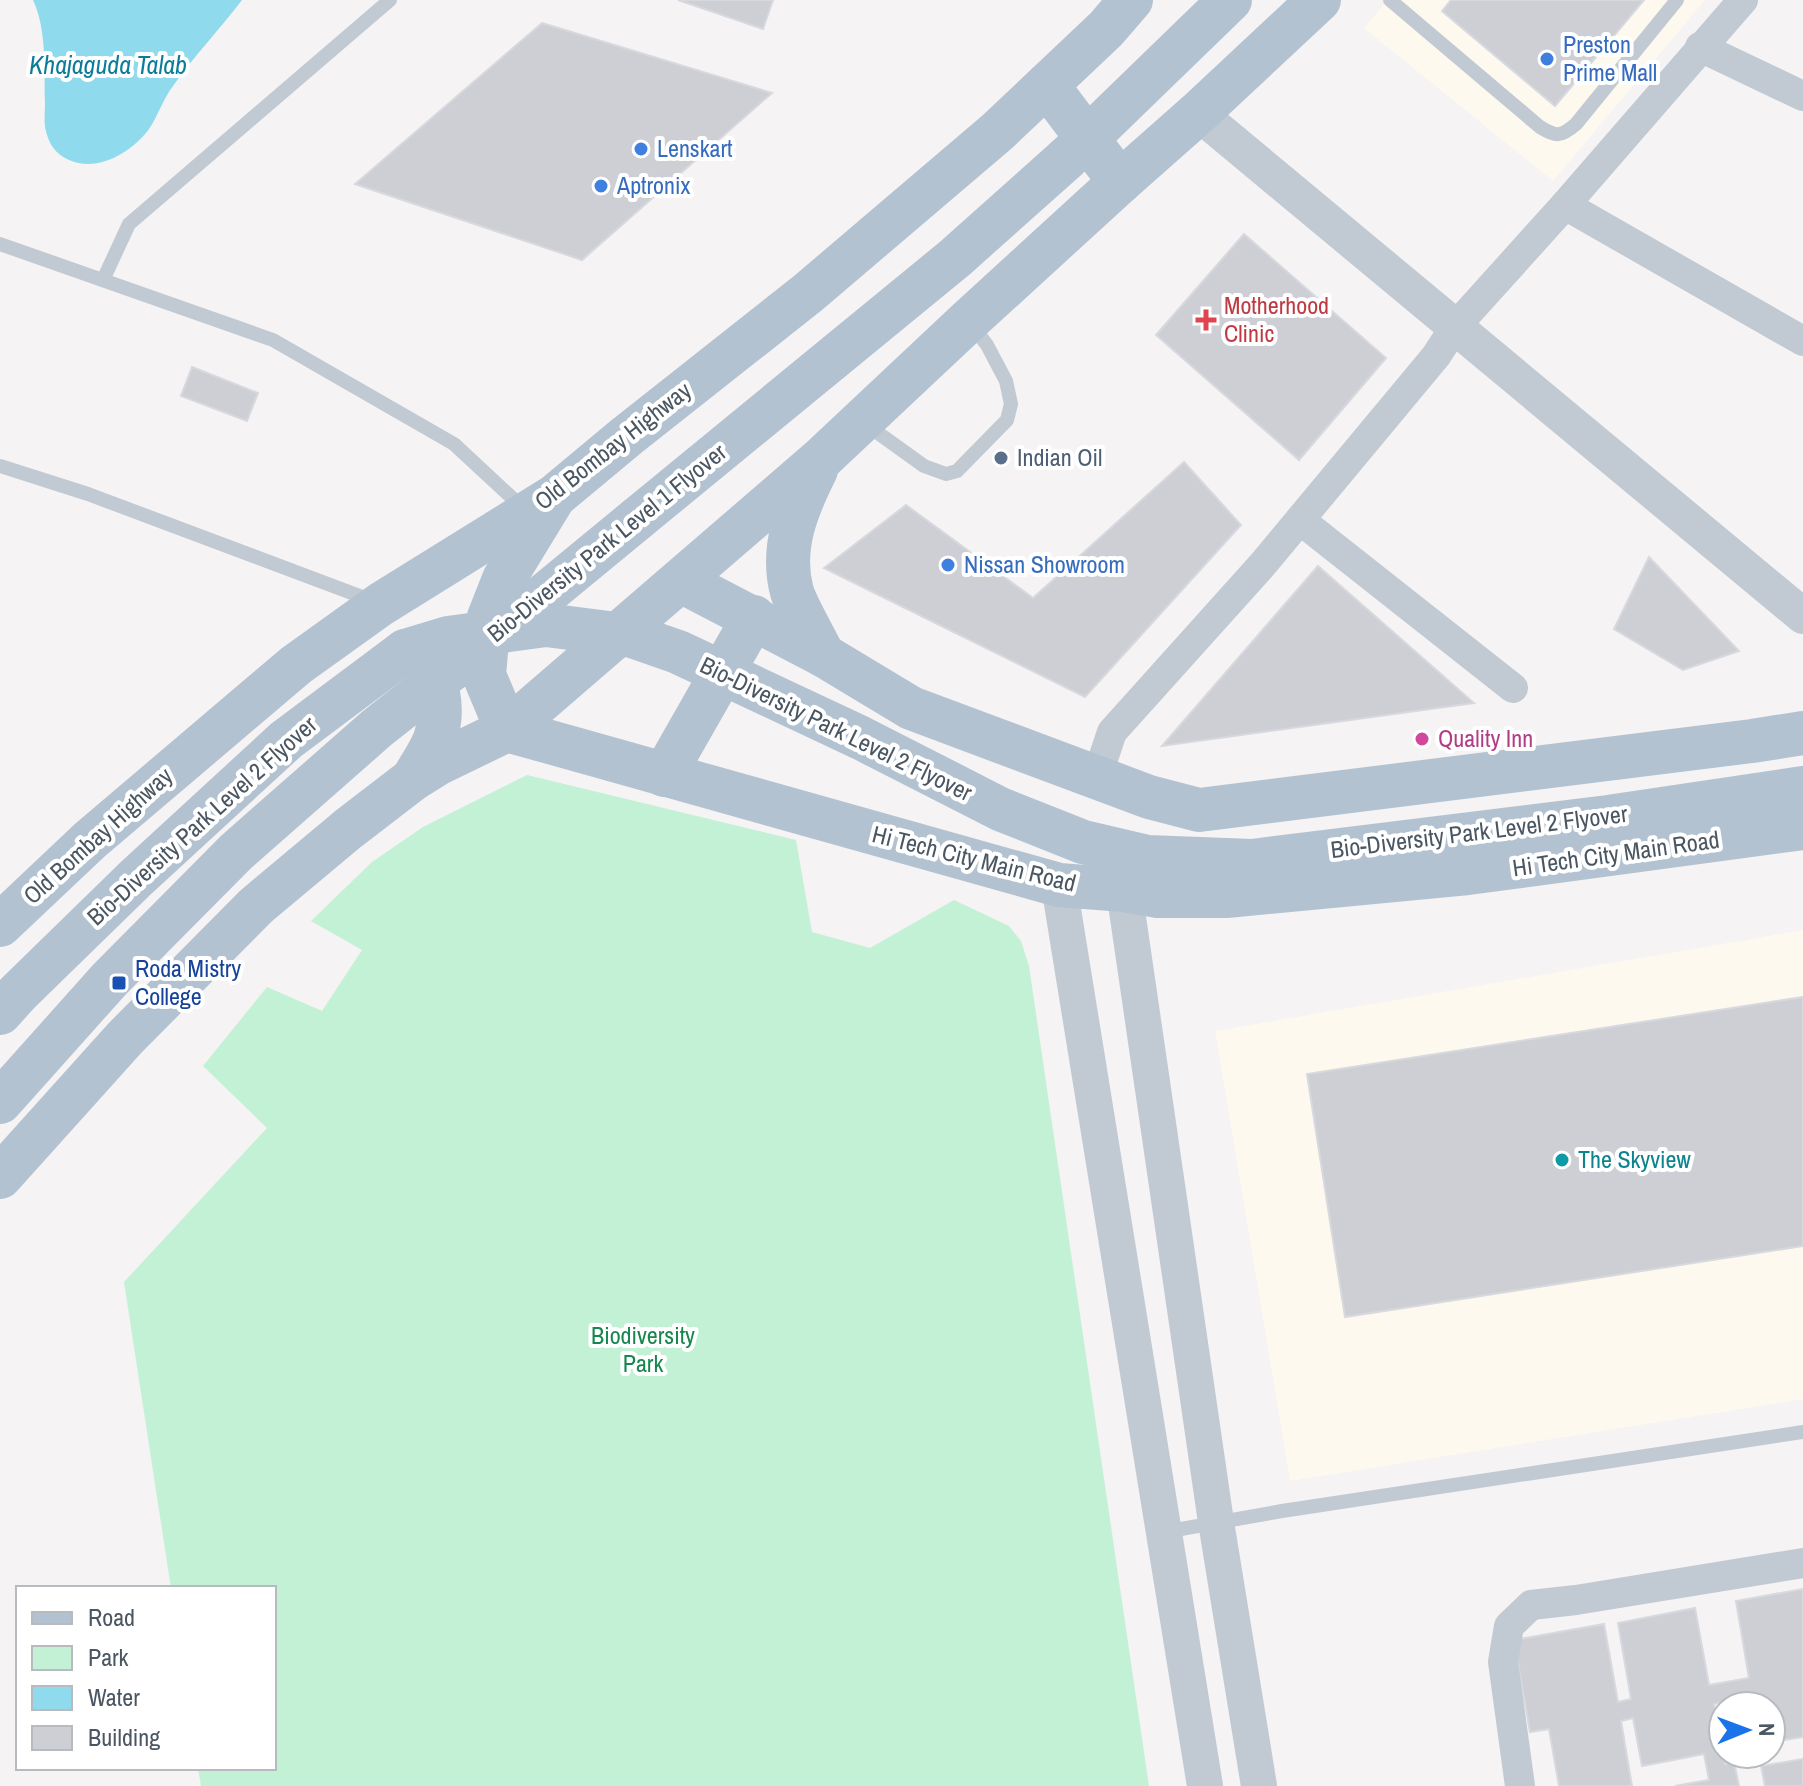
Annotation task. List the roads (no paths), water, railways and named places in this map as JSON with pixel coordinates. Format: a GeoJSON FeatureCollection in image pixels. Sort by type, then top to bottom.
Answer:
{"type":"FeatureCollection","features":[{"type":"Feature","properties":{"kind":"main road","name":"Old Bombay Highway"},"geometry":{"type":"LineString","coordinates":[[9,910],[296,665],[381,604],[541,504],[808,293],[997,132],[1106,29],[1131,0]]}},
{"type":"Feature","properties":{"kind":"main road","name":"Bio-Diversity Park Level 1 Flyover"},"geometry":{"type":"LineString","coordinates":[[0,1102],[110,979],[236,852],[377,728],[513,621],[955,258],[1067,158],[1230,0]]}},
{"type":"Feature","properties":{"kind":"main road"},"geometry":{"type":"LineString","coordinates":[[0,1177],[125,1038],[256,906],[413,779],[507,730],[820,460],[1319,0]]}},
{"type":"Feature","properties":{"kind":"main road"},"geometry":{"type":"LineString","coordinates":[[1047,85],[1120,182]]}},
{"type":"Feature","properties":{"kind":"main road"},"geometry":{"type":"LineString","coordinates":[[820,460],[797,507],[787,555],[793,593],[823,655]]}},
{"type":"Feature","properties":{"kind":"main road"},"geometry":{"type":"LineString","coordinates":[[507,730],[484,675],[489,617],[541,504]]}},
{"type":"Feature","properties":{"kind":"main road"},"geometry":{"type":"LineString","coordinates":[[681,581],[823,655],[911,708],[1149,797],[1199,810],[1803,733]]}},
{"type":"Feature","properties":{"kind":"main road"},"geometry":{"type":"LineString","coordinates":[[381,604],[394,614],[411,636],[428,664],[439,692],[435,739],[413,779]]}},
{"type":"Feature","properties":{"kind":"main road"},"geometry":{"type":"LineString","coordinates":[[664,775],[754,617]]}},
{"type":"Feature","properties":{"kind":"main road","name":"Bio-Diversity Park Level 2 Flyover"},"geometry":{"type":"LineString","coordinates":[[0,1013],[136,878],[286,740],[405,651],[448,638],[493,631],[546,625],[632,636],[678,652],[1000,809],[1083,842],[1147,857],[1252,861],[1608,817],[1803,788]]}},
{"type":"Feature","properties":{"kind":"main road","name":"Hi Tech City Main Road"},"geometry":{"type":"LineString","coordinates":[[507,730],[1059,885],[1158,896],[1226,896],[1468,873],[1803,828]]}},
{"type":"Feature","properties":{"kind":"street"},"geometry":{"type":"LineString","coordinates":[[1097,777],[1112,732],[1263,564],[1436,356],[1455,327],[1743,0]]}},
{"type":"Feature","properties":{"kind":"street"},"geometry":{"type":"LineString","coordinates":[[1700,47],[1803,96]]}},
{"type":"Feature","properties":{"kind":"street"},"geometry":{"type":"LineString","coordinates":[[1198,113],[1803,616]]}},
{"type":"Feature","properties":{"kind":"street"},"geometry":{"type":"LineString","coordinates":[[1565,205],[1803,341]]}},
{"type":"Feature","properties":{"kind":"street"},"geometry":{"type":"LineString","coordinates":[[1300,520],[1513,688]]}},
{"type":"Feature","properties":{"kind":"street"},"geometry":{"type":"LineString","coordinates":[[1059,885],[1205,1786]]}},
{"type":"Feature","properties":{"kind":"street"},"geometry":{"type":"LineString","coordinates":[[1124,890],[1216,1522],[1259,1786]]}},
{"type":"Feature","properties":{"kind":"street"},"geometry":{"type":"LineString","coordinates":[[1520,1786],[1503,1662],[1509,1626],[1531,1605],[1803,1563]]}},
{"type":"Feature","properties":{"kind":"lane"},"geometry":{"type":"LineString","coordinates":[[103,280],[129,224],[390,0]]}},
{"type":"Feature","properties":{"kind":"lane"},"geometry":{"type":"LineString","coordinates":[[1390,0],[1408,5],[1540,127],[1552,134],[1565,134],[1576,124],[1677,0]]}},
{"type":"Feature","properties":{"kind":"lane"},"geometry":{"type":"LineString","coordinates":[[0,244],[273,340],[454,444],[541,504]]}},
{"type":"Feature","properties":{"kind":"lane"},"geometry":{"type":"LineString","coordinates":[[861,421],[924,466],[946,474],[957,471],[1007,420],[1011,404],[1006,381],[987,345],[968,321]]}},
{"type":"Feature","properties":{"kind":"lane"},"geometry":{"type":"LineString","coordinates":[[0,466],[88,494],[381,604]]}},
{"type":"Feature","properties":{"kind":"lane"},"geometry":{"type":"LineString","coordinates":[[1164,1532],[1803,1432]]}},
{"type":"Feature","properties":{"kind":"water","name":"Khajaguda Talab"},"geometry":{"type":"Polygon","coordinates":[[[33,0],[242,0],[181,75],[142,137],[114,158],[91,164],[64,158],[48,138],[43,37],[33,0]]]}},
{"type":"Feature","properties":{"kind":"place","name":"Preston Prime Mall"},"geometry":{"type":"Point","coordinates":[1547,59]}},
{"type":"Feature","properties":{"kind":"place","name":"Lenskart"},"geometry":{"type":"Point","coordinates":[641,149]}},
{"type":"Feature","properties":{"kind":"place","name":"Aptronix"},"geometry":{"type":"Point","coordinates":[601,186]}},
{"type":"Feature","properties":{"kind":"place","name":"Motherhood Clinic"},"geometry":{"type":"Point","coordinates":[1206,320]}},
{"type":"Feature","properties":{"kind":"place","name":"Indian Oil"},"geometry":{"type":"Point","coordinates":[1001,458]}},
{"type":"Feature","properties":{"kind":"place","name":"Nissan Showroom"},"geometry":{"type":"Point","coordinates":[948,565]}},
{"type":"Feature","properties":{"kind":"place","name":"Quality Inn"},"geometry":{"type":"Point","coordinates":[1422,739]}},
{"type":"Feature","properties":{"kind":"place","name":"Roda Mistry College"},"geometry":{"type":"Point","coordinates":[119,983]}},
{"type":"Feature","properties":{"kind":"place","name":"The Skyview"},"geometry":{"type":"Point","coordinates":[1562,1160]}},
{"type":"Feature","properties":{"kind":"park label","name":"Biodiversity Park"},"geometry":{"type":"Point","coordinates":[643,1350]}}]}
